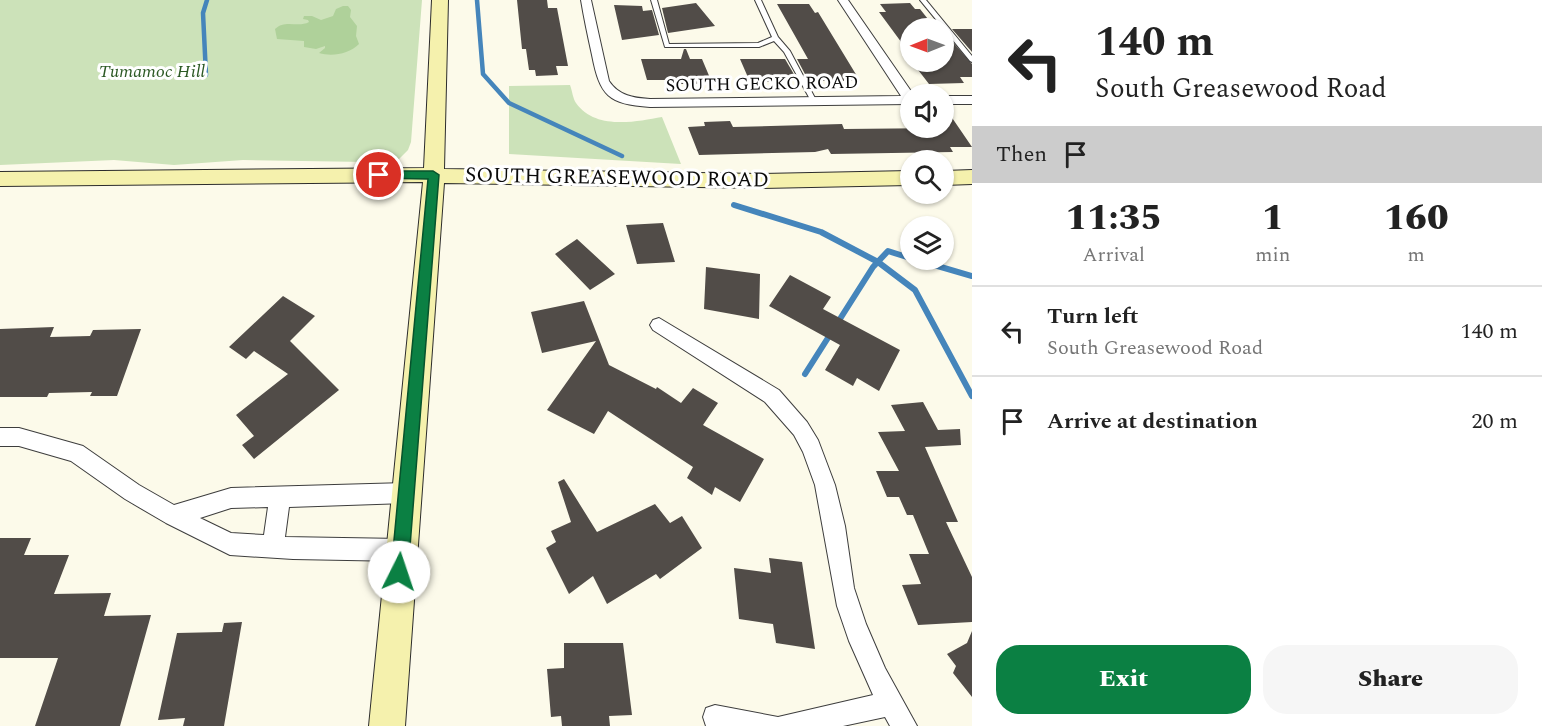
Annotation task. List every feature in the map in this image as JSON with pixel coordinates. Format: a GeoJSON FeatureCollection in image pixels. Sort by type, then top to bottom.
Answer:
{"type":"FeatureCollection","features":[{"type":"Feature","properties":{"kind":"street"},"geometry":{"type":"LineString","coordinates":[[387,726],[433,175],[440,0]]}},
{"type":"Feature","properties":{"kind":"street","name":"SOUTH GECKO ROAD"},"geometry":{"type":"LineString","coordinates":[[586,0],[603,81],[615,96],[650,103],[900,100]]}},
{"type":"Feature","properties":{"kind":"street"},"geometry":{"type":"LineString","coordinates":[[843,0],[900,85]]}},
{"type":"Feature","properties":{"kind":"street"},"geometry":{"type":"LineString","coordinates":[[954,100],[972,100]]}},
{"type":"Feature","properties":{"kind":"street","name":"SOUTH GREASEWOOD ROAD"},"geometry":{"type":"LineString","coordinates":[[0,179],[433,175],[761,181],[900,178]]}},
{"type":"Feature","properties":{"kind":"street"},"geometry":{"type":"LineString","coordinates":[[954,178],[972,177]]}},
{"type":"Feature","properties":{"kind":"street"},"geometry":{"type":"LineString","coordinates":[[659,325],[772,396],[789,410],[809,439],[828,489],[843,587],[861,639],[891,704],[904,726]]}},
{"type":"Feature","properties":{"kind":"street"},"geometry":{"type":"LineString","coordinates":[[0,437],[19,437],[76,453],[132,492],[173,516],[230,544],[401,550]]}},
{"type":"Feature","properties":{"kind":"street"},"geometry":{"type":"LineString","coordinates":[[173,516],[231,498],[406,493]]}},
{"type":"Feature","properties":{"kind":"street"},"geometry":{"type":"LineString","coordinates":[[273,547],[280,498]]}},
{"type":"Feature","properties":{"kind":"street"},"geometry":{"type":"LineString","coordinates":[[786,726],[891,704]]}},
{"type":"Feature","properties":{"kind":"street"},"geometry":{"type":"LineString","coordinates":[[715,717],[771,726]]}},
{"type":"Feature","properties":{"kind":"lane"},"geometry":{"type":"LineString","coordinates":[[654,0],[667,46],[759,45],[775,38]]}},
{"type":"Feature","properties":{"kind":"lane"},"geometry":{"type":"LineString","coordinates":[[758,0],[775,38],[787,51],[813,100]]}},
{"type":"Feature","properties":{"kind":"lane"},"geometry":{"type":"LineString","coordinates":[[923,0],[972,60]]}},
{"type":"Feature","properties":{"kind":"green space","name":"Tumamoc Hill"},"geometry":{"type":"Polygon","coordinates":[[[0,0],[422,0],[411,142],[408,150],[399,159],[366,162],[243,160],[174,165],[114,160],[0,165],[0,0]]]}},
{"type":"Feature","properties":{"kind":"green space"},"geometry":{"type":"Polygon","coordinates":[[[348,6],[351,10],[350,17],[357,26],[356,36],[359,44],[350,50],[335,55],[324,54],[319,53],[325,46],[316,49],[304,47],[304,41],[277,39],[275,29],[279,26],[309,22],[303,19],[304,16],[312,16],[321,20],[333,16],[336,9],[348,6]]]}},
{"type":"Feature","properties":{"kind":"green space"},"geometry":{"type":"Polygon","coordinates":[[[570,85],[576,103],[584,112],[604,121],[628,122],[662,117],[681,164],[509,154],[509,86],[570,85]]]}},
{"type":"Feature","properties":{"kind":"building"},"geometry":{"type":"Polygon","coordinates":[[[517,0],[547,0],[548,8],[557,8],[568,66],[556,66],[558,75],[536,76],[535,70],[529,70],[526,49],[522,49],[517,0]]]}},
{"type":"Feature","properties":{"kind":"building"},"geometry":{"type":"Polygon","coordinates":[[[696,3],[715,26],[668,33],[662,8],[696,3]]]}},
{"type":"Feature","properties":{"kind":"building"},"geometry":{"type":"Polygon","coordinates":[[[910,3],[915,9],[920,9],[927,18],[900,18],[900,40],[879,12],[886,12],[880,4],[910,3]]]}},
{"type":"Feature","properties":{"kind":"building"},"geometry":{"type":"Polygon","coordinates":[[[777,4],[809,4],[815,13],[818,12],[860,81],[816,81],[814,76],[806,76],[797,59],[808,59],[777,4]]]}},
{"type":"Feature","properties":{"kind":"building"},"geometry":{"type":"Polygon","coordinates":[[[614,5],[642,6],[643,11],[652,10],[659,35],[622,40],[614,5]]]}},
{"type":"Feature","properties":{"kind":"building"},"geometry":{"type":"Polygon","coordinates":[[[954,29],[972,29],[972,52],[954,31],[954,29]]]}},
{"type":"Feature","properties":{"kind":"building"},"geometry":{"type":"Polygon","coordinates":[[[954,43],[972,64],[972,77],[960,77],[964,83],[929,84],[920,72],[954,72],[954,43]]]}},
{"type":"Feature","properties":{"kind":"building"},"geometry":{"type":"Polygon","coordinates":[[[684,49],[690,59],[702,59],[710,78],[698,78],[700,84],[675,84],[676,80],[647,80],[641,59],[681,59],[684,49]]]}},
{"type":"Feature","properties":{"kind":"building"},"geometry":{"type":"Polygon","coordinates":[[[740,59],[785,59],[795,76],[767,76],[770,82],[750,82],[740,59]]]}},
{"type":"Feature","properties":{"kind":"building"},"geometry":{"type":"Polygon","coordinates":[[[730,121],[733,127],[842,124],[844,129],[900,128],[900,138],[954,138],[954,121],[972,147],[950,147],[952,150],[900,150],[900,153],[831,154],[828,149],[815,152],[699,155],[688,127],[705,126],[704,122],[730,121]]]}},
{"type":"Feature","properties":{"kind":"building"},"geometry":{"type":"Polygon","coordinates":[[[663,223],[675,262],[637,264],[626,225],[663,223]]]}},
{"type":"Feature","properties":{"kind":"building"},"geometry":{"type":"Polygon","coordinates":[[[577,239],[615,274],[590,290],[555,254],[577,239]]]}},
{"type":"Feature","properties":{"kind":"building"},"geometry":{"type":"Polygon","coordinates":[[[706,267],[760,274],[759,319],[704,309],[706,267]]]}},
{"type":"Feature","properties":{"kind":"building"},"geometry":{"type":"Polygon","coordinates":[[[790,275],[831,297],[823,309],[900,350],[879,391],[857,378],[853,386],[825,370],[840,345],[769,306],[790,275]]]}},
{"type":"Feature","properties":{"kind":"building"},"geometry":{"type":"Polygon","coordinates":[[[283,296],[315,316],[290,341],[339,390],[254,459],[242,445],[254,436],[236,415],[288,374],[254,351],[246,359],[229,347],[283,296]]]}},
{"type":"Feature","properties":{"kind":"building"},"geometry":{"type":"Polygon","coordinates":[[[584,301],[609,365],[656,389],[657,387],[681,403],[693,388],[718,403],[703,425],[764,459],[740,502],[715,487],[712,495],[687,478],[693,467],[608,411],[594,434],[547,410],[596,341],[542,353],[531,312],[584,301]]]}},
{"type":"Feature","properties":{"kind":"building"},"geometry":{"type":"Polygon","coordinates":[[[54,327],[50,337],[90,336],[93,330],[141,329],[117,396],[90,396],[92,392],[49,393],[47,397],[0,397],[0,329],[54,327]]]}},
{"type":"Feature","properties":{"kind":"building"},"geometry":{"type":"Polygon","coordinates":[[[923,402],[938,430],[960,429],[961,445],[925,447],[958,522],[946,522],[972,577],[972,622],[918,625],[902,585],[921,584],[909,554],[929,554],[913,515],[907,515],[899,497],[887,497],[876,471],[899,471],[878,432],[905,431],[891,405],[923,402]]]}},
{"type":"Feature","properties":{"kind":"building"},"geometry":{"type":"Polygon","coordinates":[[[564,479],[597,532],[655,504],[670,523],[682,516],[702,548],[660,579],[656,574],[607,604],[593,576],[569,594],[546,548],[556,542],[551,531],[571,522],[558,482],[564,479]]]}},
{"type":"Feature","properties":{"kind":"building"},"geometry":{"type":"Polygon","coordinates":[[[0,538],[31,538],[24,555],[69,555],[54,594],[111,593],[104,616],[151,615],[120,726],[35,726],[58,658],[0,658],[0,538]]]}},
{"type":"Feature","properties":{"kind":"building"},"geometry":{"type":"Polygon","coordinates":[[[769,558],[802,562],[815,649],[776,643],[773,624],[739,619],[734,568],[771,573],[769,558]]]}},
{"type":"Feature","properties":{"kind":"building"},"geometry":{"type":"Polygon","coordinates":[[[242,622],[224,726],[183,726],[185,718],[158,720],[177,633],[222,632],[224,623],[242,622]]]}},
{"type":"Feature","properties":{"kind":"building"},"geometry":{"type":"Polygon","coordinates":[[[972,631],[972,697],[953,673],[956,666],[947,654],[967,643],[972,631]]]}},
{"type":"Feature","properties":{"kind":"building"},"geometry":{"type":"Polygon","coordinates":[[[564,643],[623,643],[632,715],[609,716],[610,726],[562,726],[561,716],[551,717],[547,669],[564,668],[564,643]]]}},
{"type":"Feature","properties":{"kind":"waterway"},"geometry":{"type":"LineString","coordinates":[[206,75],[203,13],[207,0]]}},
{"type":"Feature","properties":{"kind":"waterway"},"geometry":{"type":"LineString","coordinates":[[477,0],[483,74],[509,103],[622,156]]}},
{"type":"Feature","properties":{"kind":"waterway"},"geometry":{"type":"LineString","coordinates":[[734,205],[821,232],[878,262]]}},
{"type":"Feature","properties":{"kind":"waterway"},"geometry":{"type":"LineString","coordinates":[[878,262],[888,251],[900,255]]}},
{"type":"Feature","properties":{"kind":"waterway"},"geometry":{"type":"LineString","coordinates":[[805,374],[878,262]]}},
{"type":"Feature","properties":{"kind":"waterway"},"geometry":{"type":"LineString","coordinates":[[878,262],[915,290],[972,396]]}},
{"type":"Feature","properties":{"kind":"waterway"},"geometry":{"type":"LineString","coordinates":[[951,270],[972,276]]}},
{"type":"Feature","properties":{"kind":"route"},"geometry":{"type":"LineString","coordinates":[[379,175],[433,175],[433,200],[399,572]]}}]}
